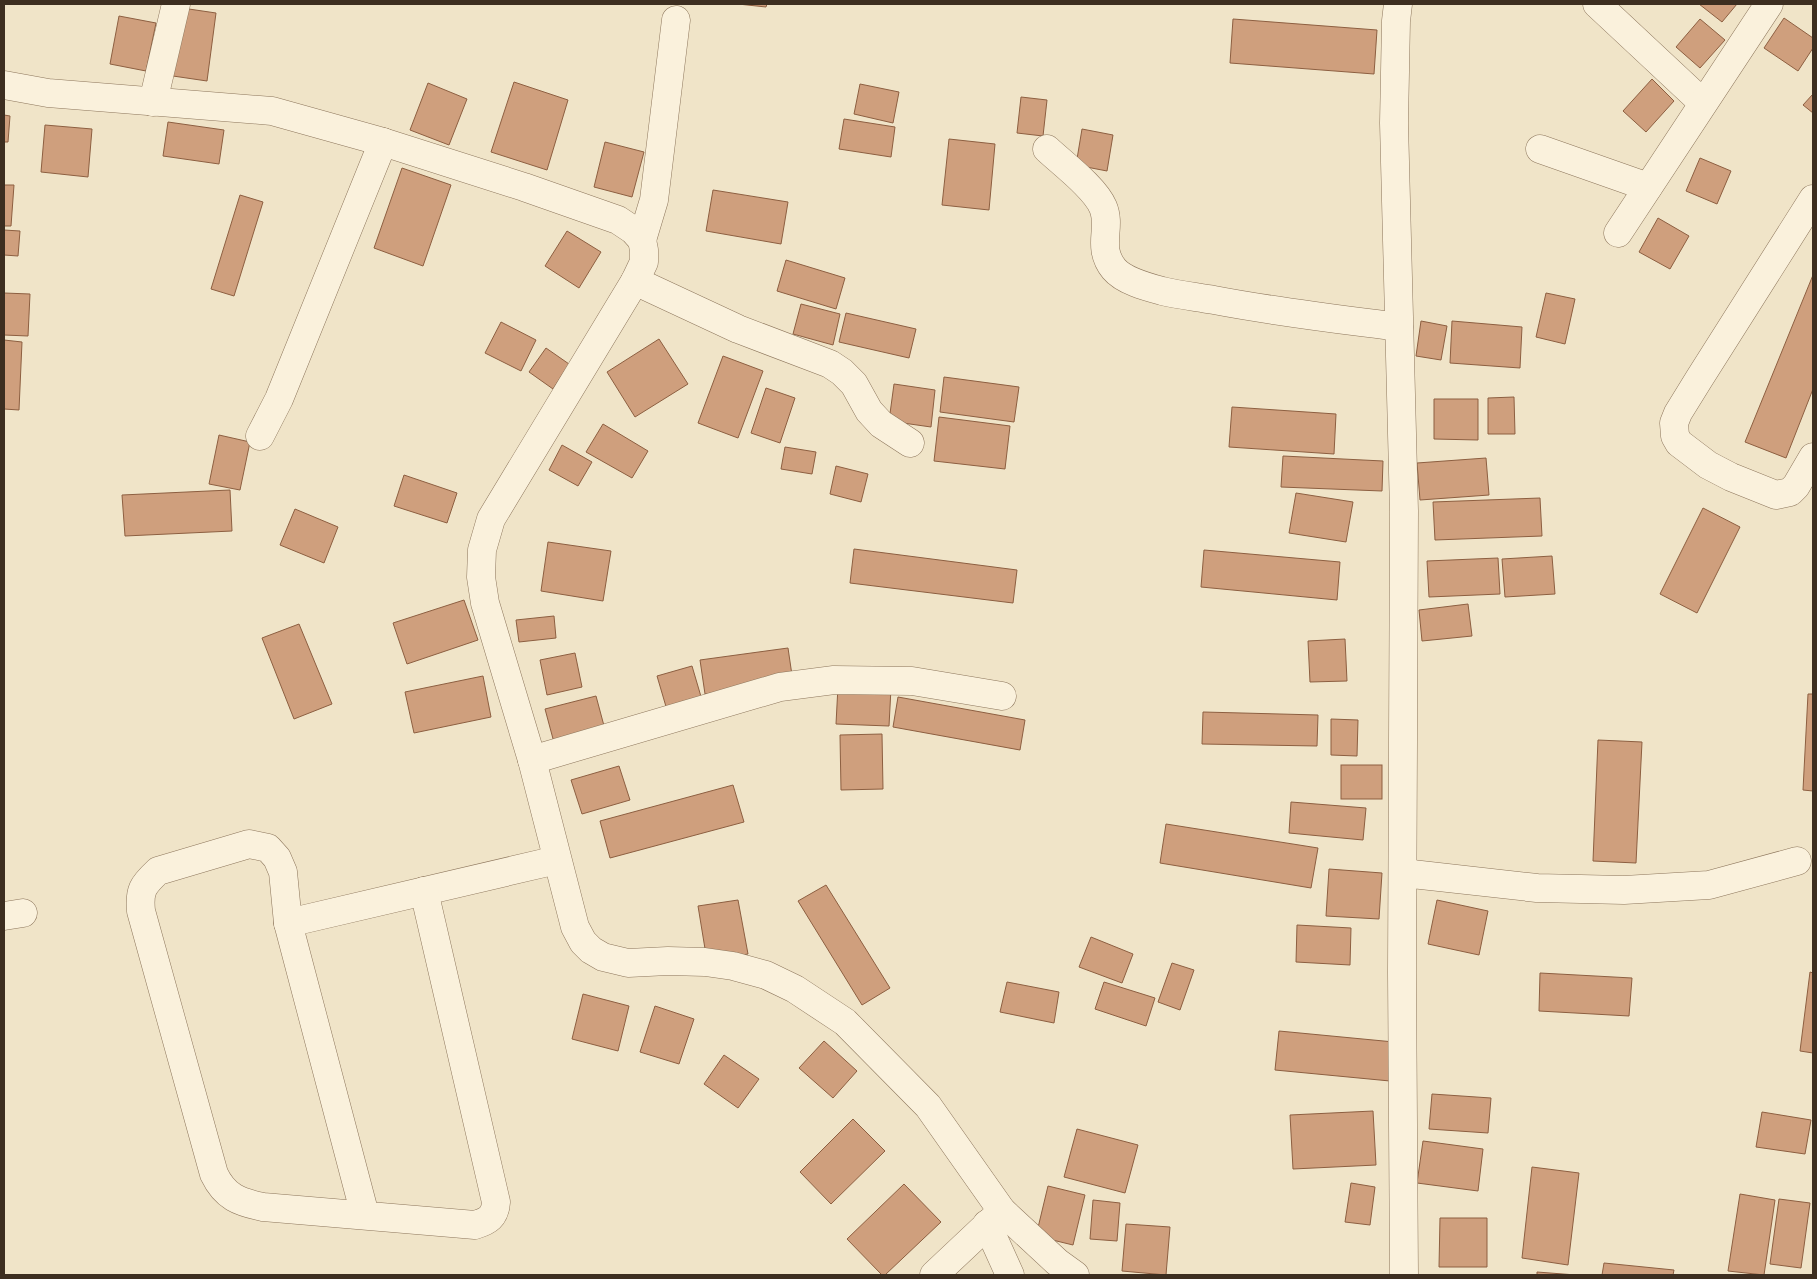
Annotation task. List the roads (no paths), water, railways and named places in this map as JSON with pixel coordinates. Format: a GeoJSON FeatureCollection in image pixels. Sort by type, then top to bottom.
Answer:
{"type":"FeatureCollection","features":[{"type":"Feature","properties":{"kind":"street"},"geometry":{"type":"LineString","coordinates":[[153,102],[176,4]]}},
{"type":"Feature","properties":{"kind":"street"},"geometry":{"type":"LineString","coordinates":[[1398,4],[1394,123],[1404,511],[1402,873],[1404,1275]]}},
{"type":"Feature","properties":{"kind":"street"},"geometry":{"type":"LineString","coordinates":[[1597,4],[1703,103]]}},
{"type":"Feature","properties":{"kind":"street"},"geometry":{"type":"LineString","coordinates":[[1618,233],[1769,4]]}},
{"type":"Feature","properties":{"kind":"street"},"geometry":{"type":"LineString","coordinates":[[676,20],[654,200],[642,240],[644,262],[635,281],[491,519],[482,550],[481,577],[485,603],[532,760],[575,927],[583,942],[591,950],[603,957],[628,963],[686,962],[733,966],[766,975],[795,989],[845,1022],[928,1106],[994,1218],[1010,1275]]}},
{"type":"Feature","properties":{"kind":"street"},"geometry":{"type":"LineString","coordinates":[[4,85],[48,92],[272,111],[383,142],[524,187],[618,220],[633,230],[642,240]]}},
{"type":"Feature","properties":{"kind":"street"},"geometry":{"type":"LineString","coordinates":[[260,436],[279,399],[383,142]]}},
{"type":"Feature","properties":{"kind":"street"},"geometry":{"type":"LineString","coordinates":[[1047,149],[1083,182],[1103,207],[1105,219],[1104,249],[1115,269],[1134,282],[1162,291],[1240,305],[1399,328]]}},
{"type":"Feature","properties":{"kind":"street"},"geometry":{"type":"LineString","coordinates":[[1540,149],[1648,188]]}},
{"type":"Feature","properties":{"kind":"street"},"geometry":{"type":"LineString","coordinates":[[1813,199],[1699,379],[1674,423],[1675,436],[1679,443],[1702,460],[1731,477],[1776,495],[1790,492],[1796,486],[1813,457]]}},
{"type":"Feature","properties":{"kind":"street"},"geometry":{"type":"LineString","coordinates":[[635,281],[738,329],[830,364],[842,372],[854,384],[869,411],[881,424],[910,443]]}},
{"type":"Feature","properties":{"kind":"street"},"geometry":{"type":"LineString","coordinates":[[532,760],[780,687],[834,680],[912,681],[1002,696]]}},
{"type":"Feature","properties":{"kind":"street"},"geometry":{"type":"LineString","coordinates":[[365,1214],[288,924],[283,872],[277,858],[268,848],[259,845],[249,844],[231,848],[158,871],[146,882],[142,890],[141,911],[214,1174],[220,1186],[243,1203],[263,1207],[365,1214],[475,1225],[486,1222],[491,1218],[496,1210],[496,1202],[424,891]]}},
{"type":"Feature","properties":{"kind":"street"},"geometry":{"type":"LineString","coordinates":[[288,924],[557,860]]}},
{"type":"Feature","properties":{"kind":"street"},"geometry":{"type":"LineString","coordinates":[[1402,873],[1538,888],[1624,890],[1710,885],[1797,861]]}},
{"type":"Feature","properties":{"kind":"street"},"geometry":{"type":"LineString","coordinates":[[934,1275],[994,1218]]}},
{"type":"Feature","properties":{"kind":"street"},"geometry":{"type":"LineString","coordinates":[[994,1218],[1075,1275]]}}]}
